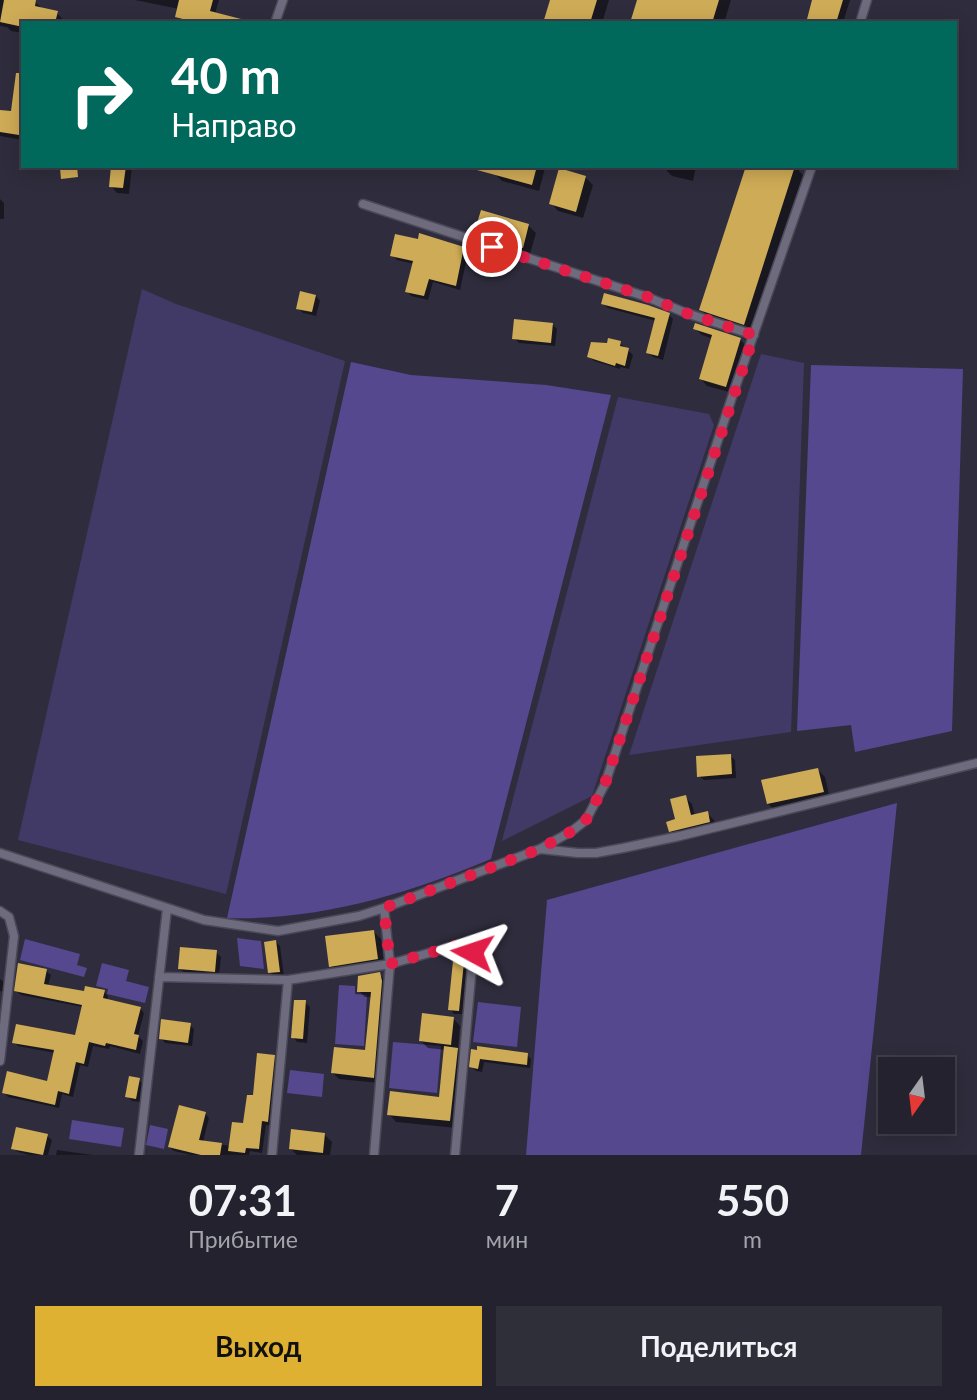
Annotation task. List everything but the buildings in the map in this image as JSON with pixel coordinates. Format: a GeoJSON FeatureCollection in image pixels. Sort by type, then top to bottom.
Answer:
{"type":"FeatureCollection","features":[{"type":"Feature","properties":{"kind":"lane"},"geometry":{"type":"LineString","coordinates":[[276,21],[283,0]]}},
{"type":"Feature","properties":{"kind":"lane"},"geometry":{"type":"LineString","coordinates":[[861,21],[867,0]]}},
{"type":"Feature","properties":{"kind":"lane"},"geometry":{"type":"LineString","coordinates":[[0,853],[204,920],[278,931],[359,916],[384,908],[540,849],[586,820],[605,784],[811,168]]}},
{"type":"Feature","properties":{"kind":"lane"},"geometry":{"type":"LineString","coordinates":[[363,204],[648,297],[686,313],[754,335]]}},
{"type":"Feature","properties":{"kind":"lane"},"geometry":{"type":"LineString","coordinates":[[540,849],[596,853],[623,848],[977,763]]}},
{"type":"Feature","properties":{"kind":"lane"},"geometry":{"type":"LineString","coordinates":[[373,1155],[390,964],[384,908]]}},
{"type":"Feature","properties":{"kind":"lane"},"geometry":{"type":"LineString","coordinates":[[139,1155],[167,909]]}},
{"type":"Feature","properties":{"kind":"lane"},"geometry":{"type":"LineString","coordinates":[[0,911],[9,917],[14,936],[0,1061]]}},
{"type":"Feature","properties":{"kind":"lane"},"geometry":{"type":"LineString","coordinates":[[159,977],[288,980],[390,964],[466,944],[472,952],[455,1155]]}},
{"type":"Feature","properties":{"kind":"lane"},"geometry":{"type":"LineString","coordinates":[[272,1155],[288,980]]}},
{"type":"Feature","properties":{"kind":"shaded area"},"geometry":{"type":"Polygon","coordinates":[[[142,289],[176,304],[345,361],[226,894],[18,840],[142,289]]]}},
{"type":"Feature","properties":{"kind":"shaded area"},"geometry":{"type":"Polygon","coordinates":[[[761,354],[804,363],[791,732],[629,755],[761,354]]]}},
{"type":"Feature","properties":{"kind":"shaded area"},"geometry":{"type":"Polygon","coordinates":[[[351,362],[411,375],[546,385],[611,395],[491,859],[395,894],[362,903],[295,915],[227,918],[351,362]]]}},
{"type":"Feature","properties":{"kind":"shaded area"},"geometry":{"type":"Polygon","coordinates":[[[811,365],[963,369],[952,731],[855,752],[851,725],[797,731],[811,365]]]}},
{"type":"Feature","properties":{"kind":"shaded area"},"geometry":{"type":"Polygon","coordinates":[[[618,397],[709,414],[714,425],[592,796],[502,841],[618,397]]]}},
{"type":"Feature","properties":{"kind":"shaded area"},"geometry":{"type":"Polygon","coordinates":[[[897,803],[861,1155],[526,1155],[547,900],[897,803]]]}},
{"type":"Feature","properties":{"kind":"shaded area"},"geometry":{"type":"Polygon","coordinates":[[[237,938],[261,941],[264,969],[240,966],[237,938]]]}},
{"type":"Feature","properties":{"kind":"shaded area"},"geometry":{"type":"Polygon","coordinates":[[[25,939],[80,954],[77,965],[87,968],[84,977],[20,960],[25,939]]]}},
{"type":"Feature","properties":{"kind":"shaded area"},"geometry":{"type":"Polygon","coordinates":[[[102,963],[129,970],[126,981],[149,987],[145,1003],[107,994],[108,989],[96,986],[102,963]]]}},
{"type":"Feature","properties":{"kind":"shaded area"},"geometry":{"type":"Polygon","coordinates":[[[339,985],[355,986],[355,994],[367,995],[364,1046],[335,1044],[339,985]]]}},
{"type":"Feature","properties":{"kind":"shaded area"},"geometry":{"type":"Polygon","coordinates":[[[478,1002],[521,1007],[517,1047],[473,1042],[478,1002]]]}},
{"type":"Feature","properties":{"kind":"shaded area"},"geometry":{"type":"Polygon","coordinates":[[[393,1042],[441,1046],[437,1093],[389,1088],[393,1042]]]}},
{"type":"Feature","properties":{"kind":"shaded area"},"geometry":{"type":"Polygon","coordinates":[[[290,1070],[324,1074],[322,1097],[287,1093],[290,1070]]]}},
{"type":"Feature","properties":{"kind":"shaded area"},"geometry":{"type":"Polygon","coordinates":[[[72,1120],[124,1128],[121,1147],[69,1139],[72,1120]]]}},
{"type":"Feature","properties":{"kind":"shaded area"},"geometry":{"type":"Polygon","coordinates":[[[150,1125],[168,1129],[164,1149],[146,1145],[150,1125]]]}},
{"type":"Feature","properties":{"kind":"route"},"geometry":{"type":"LineString","coordinates":[[472,952],[466,944],[461,944],[390,964],[384,908],[540,849],[586,820],[605,784],[754,335],[686,313],[648,297],[492,247]]}}]}
